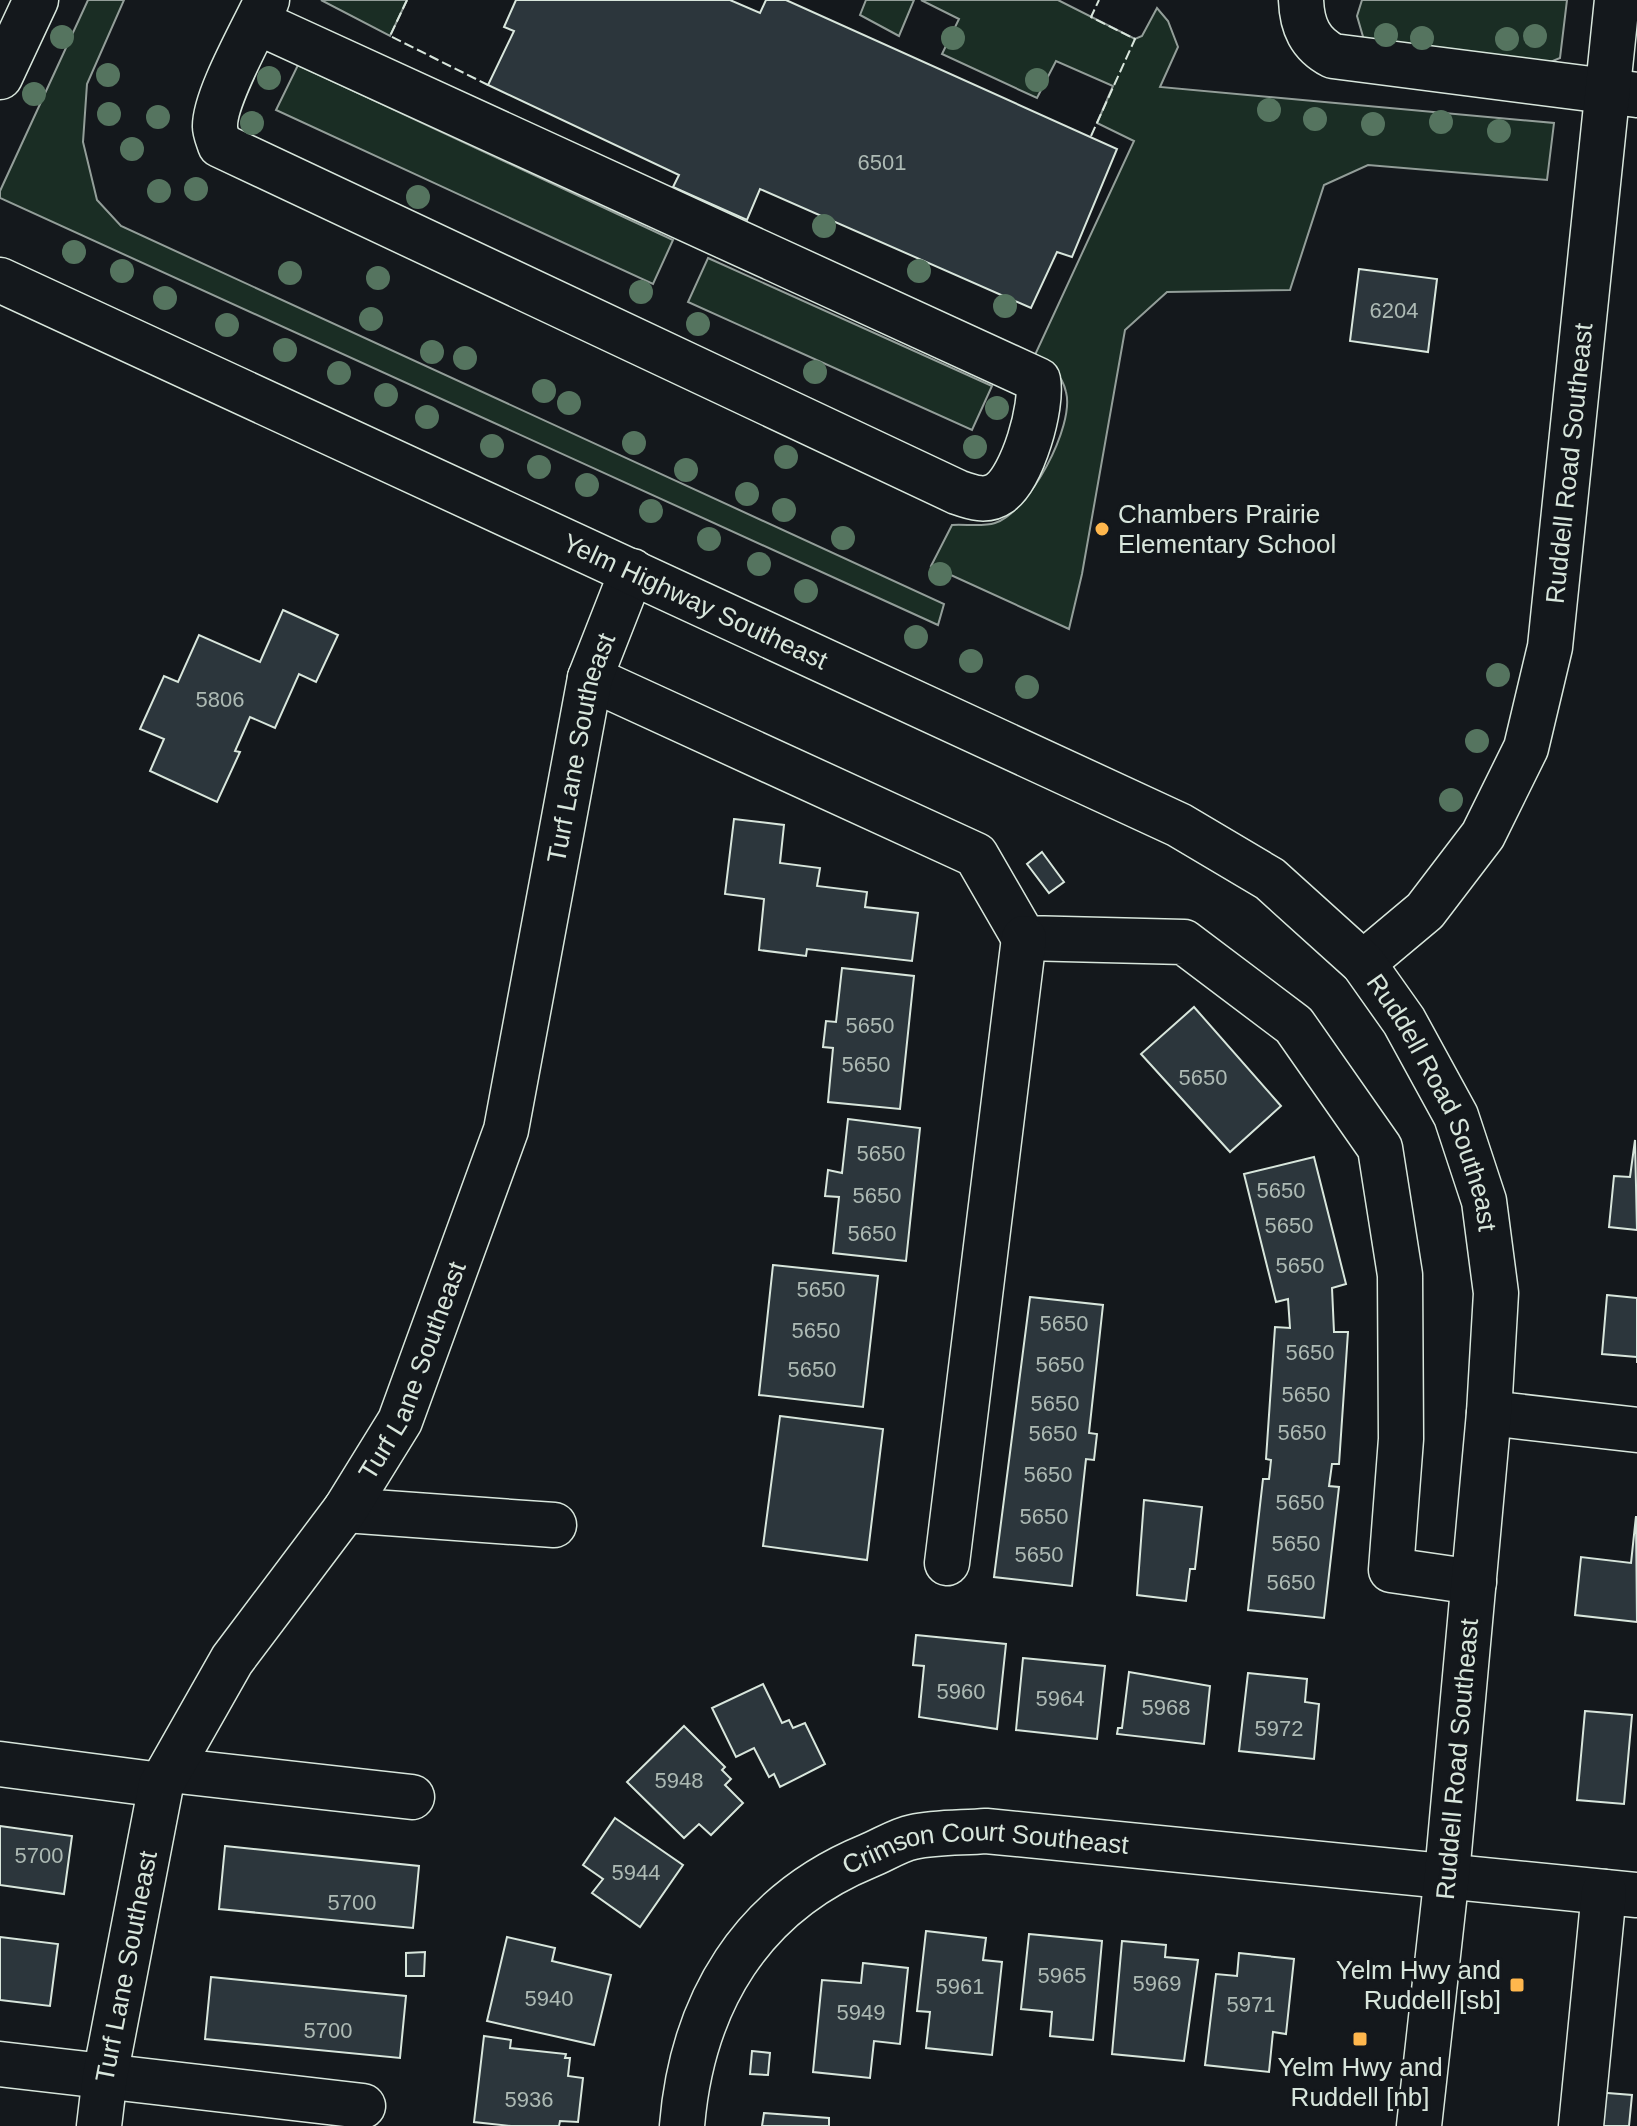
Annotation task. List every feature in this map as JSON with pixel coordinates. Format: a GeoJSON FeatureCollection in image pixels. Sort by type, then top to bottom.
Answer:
{"type":"FeatureCollection","features":[{"type":"Feature","properties":{"kind":"street"},"geometry":{"type":"LineString","coordinates":[[0,77],[36,0]]}},
{"type":"Feature","properties":{"kind":"street"},"geometry":{"type":"LineString","coordinates":[[1301,0],[1305,28],[1315,47],[1333,56],[1622,93]]}},
{"type":"Feature","properties":{"kind":"street","name":"Ruddell Road Southeast"},"geometry":{"type":"LineString","coordinates":[[1419,2126],[1447,1874],[1474,1582],[1496,1293],[1484,1201],[1456,1116],[1404,1021],[1363,963],[1425,911],[1483,835],[1526,748],[1550,647],[1622,93],[1617,0]]}},
{"type":"Feature","properties":{"kind":"street"},"geometry":{"type":"LineString","coordinates":[[262,11],[1038,380],[1041,397],[1031,434],[1015,471],[1000,493],[979,500],[957,492],[220,145],[214,128],[219,105],[262,11]]}},
{"type":"Feature","properties":{"kind":"street","name":"Yelm Highway Southeast"},"geometry":{"type":"LineString","coordinates":[[0,280],[1179,825],[1270,879],[1363,963]]}},
{"type":"Feature","properties":{"kind":"street","name":"Turf Lane Southeast"},"geometry":{"type":"LineString","coordinates":[[99,2126],[105,2076],[166,1777],[232,1660],[345,1510],[400,1421],[506,1130],[590,678],[632,571]]}},
{"type":"Feature","properties":{"kind":"street"},"geometry":{"type":"LineString","coordinates":[[590,678],[976,855],[1024,938],[947,1563]]}},
{"type":"Feature","properties":{"kind":"street"},"geometry":{"type":"LineString","coordinates":[[1024,938],[1184,942],[1294,1025],[1380,1148],[1400,1275],[1401,1439],[1391,1570],[1474,1582]]}},
{"type":"Feature","properties":{"kind":"street"},"geometry":{"type":"LineString","coordinates":[[1489,1413],[1637,1430]]}},
{"type":"Feature","properties":{"kind":"street"},"geometry":{"type":"LineString","coordinates":[[345,1510],[554,1525]]}},
{"type":"Feature","properties":{"kind":"street"},"geometry":{"type":"LineString","coordinates":[[0,1764],[412,1797]]}},
{"type":"Feature","properties":{"kind":"street","name":"Crimson Court Southeast"},"geometry":{"type":"LineString","coordinates":[[682,2126],[686,2078],[696,2038],[716,1994],[746,1944],[801,1893],[846,1865],[913,1837],[986,1831],[1447,1874],[1621,1894]]}},
{"type":"Feature","properties":{"kind":"street"},"geometry":{"type":"LineString","coordinates":[[1581,2126],[1621,1894]]}},
{"type":"Feature","properties":{"kind":"street"},"geometry":{"type":"LineString","coordinates":[[0,2064],[363,2106]]}},
{"type":"Feature","properties":{"kind":"green space"},"geometry":{"type":"Polygon","coordinates":[[[88,0],[124,0],[87,84],[83,142],[97,200],[121,226],[944,604],[938,625],[0,198],[0,191],[88,0]]]}},
{"type":"Feature","properties":{"kind":"green space"},"geometry":{"type":"Polygon","coordinates":[[[321,0],[407,0],[390,36],[321,0]]]}},
{"type":"Feature","properties":{"kind":"green space"},"geometry":{"type":"Polygon","coordinates":[[[866,0],[914,0],[899,36],[860,15],[866,0]]]}},
{"type":"Feature","properties":{"kind":"green space"},"geometry":{"type":"Polygon","coordinates":[[[921,0],[1058,0],[1135,39],[1142,36],[1157,8],[1168,21],[1178,47],[1160,87],[1554,123],[1547,180],[1368,165],[1324,185],[1290,290],[1167,292],[1125,330],[1082,574],[1069,629],[931,566],[952,525],[990,524],[1008,516],[1022,503],[1047,466],[1063,425],[1066,392],[1062,380],[1054,371],[1034,357],[1134,141],[1097,123],[1113,86],[1056,61],[1037,98],[942,54],[959,19],[921,0]]]}},
{"type":"Feature","properties":{"kind":"green space"},"geometry":{"type":"Polygon","coordinates":[[[1362,0],[1567,0],[1560,58],[1548,63],[1364,40],[1357,16],[1362,0]]]}},
{"type":"Feature","properties":{"kind":"green space"},"geometry":{"type":"Polygon","coordinates":[[[298,65],[673,240],[653,284],[276,110],[298,65]]]}},
{"type":"Feature","properties":{"kind":"green space"},"geometry":{"type":"Polygon","coordinates":[[[708,258],[992,386],[972,430],[688,302],[708,258]]]}},
{"type":"Feature","properties":{"kind":"building"},"geometry":{"type":"Polygon","coordinates":[[[516,0],[730,0],[760,13],[766,0],[786,0],[1117,149],[1072,257],[1057,252],[1031,308],[760,189],[747,220],[673,187],[679,175],[488,85],[514,31],[504,27],[516,0]]]}},
{"type":"Feature","properties":{"kind":"building"},"geometry":{"type":"Polygon","coordinates":[[[1359,269],[1437,279],[1428,352],[1350,341],[1359,269]]]}},
{"type":"Feature","properties":{"kind":"building"},"geometry":{"type":"Polygon","coordinates":[[[283,610],[338,635],[316,682],[299,674],[275,728],[250,717],[235,751],[240,752],[217,802],[150,771],[164,739],[140,729],[164,676],[178,682],[199,635],[260,662],[283,610]]]}},
{"type":"Feature","properties":{"kind":"building"},"geometry":{"type":"Polygon","coordinates":[[[734,819],[784,825],[780,863],[820,868],[817,886],[867,892],[865,907],[918,913],[912,961],[807,949],[806,956],[759,950],[764,899],[725,894],[734,819]]]}},
{"type":"Feature","properties":{"kind":"building"},"geometry":{"type":"Polygon","coordinates":[[[1042,852],[1064,882],[1049,893],[1027,864],[1042,852]]]}},
{"type":"Feature","properties":{"kind":"building"},"geometry":{"type":"Polygon","coordinates":[[[842,968],[914,976],[900,1109],[828,1102],[833,1048],[823,1047],[826,1021],[836,1022],[842,968]]]}},
{"type":"Feature","properties":{"kind":"building"},"geometry":{"type":"Polygon","coordinates":[[[1194,1007],[1281,1106],[1230,1152],[1141,1054],[1194,1007]]]}},
{"type":"Feature","properties":{"kind":"building"},"geometry":{"type":"Polygon","coordinates":[[[848,1119],[920,1128],[906,1261],[833,1253],[839,1197],[825,1196],[828,1170],[842,1173],[848,1119]]]}},
{"type":"Feature","properties":{"kind":"building"},"geometry":{"type":"Polygon","coordinates":[[[1635,1140],[1637,1230],[1609,1227],[1614,1176],[1630,1177],[1635,1140]]]}},
{"type":"Feature","properties":{"kind":"building"},"geometry":{"type":"Polygon","coordinates":[[[1314,1157],[1346,1284],[1332,1288],[1334,1332],[1348,1332],[1339,1464],[1332,1464],[1329,1486],[1339,1487],[1324,1618],[1248,1610],[1263,1479],[1269,1479],[1271,1460],[1266,1459],[1275,1327],[1290,1328],[1288,1299],[1276,1302],[1244,1174],[1314,1157]]]}},
{"type":"Feature","properties":{"kind":"building"},"geometry":{"type":"Polygon","coordinates":[[[773,1265],[878,1276],[863,1407],[759,1395],[773,1265]]]}},
{"type":"Feature","properties":{"kind":"building"},"geometry":{"type":"Polygon","coordinates":[[[1607,1295],[1637,1298],[1637,1357],[1602,1354],[1607,1295]]]}},
{"type":"Feature","properties":{"kind":"building"},"geometry":{"type":"Polygon","coordinates":[[[1030,1297],[1103,1305],[1089,1433],[1097,1434],[1094,1460],[1086,1459],[1072,1586],[994,1577],[1030,1297]]]}},
{"type":"Feature","properties":{"kind":"building"},"geometry":{"type":"Polygon","coordinates":[[[780,1416],[883,1429],[867,1560],[763,1546],[780,1416]]]}},
{"type":"Feature","properties":{"kind":"building"},"geometry":{"type":"Polygon","coordinates":[[[1144,1500],[1202,1507],[1195,1569],[1190,1569],[1186,1601],[1137,1595],[1144,1500]]]}},
{"type":"Feature","properties":{"kind":"building"},"geometry":{"type":"Polygon","coordinates":[[[1636,1516],[1637,1622],[1575,1615],[1581,1557],[1631,1563],[1636,1516]]]}},
{"type":"Feature","properties":{"kind":"building"},"geometry":{"type":"Polygon","coordinates":[[[916,1635],[1006,1644],[997,1729],[919,1717],[924,1666],[913,1665],[916,1635]]]}},
{"type":"Feature","properties":{"kind":"building"},"geometry":{"type":"Polygon","coordinates":[[[1023,1658],[1105,1666],[1097,1739],[1016,1730],[1023,1658]]]}},
{"type":"Feature","properties":{"kind":"building"},"geometry":{"type":"Polygon","coordinates":[[[1129,1672],[1210,1686],[1204,1744],[1117,1734],[1118,1728],[1122,1728],[1129,1672]]]}},
{"type":"Feature","properties":{"kind":"building"},"geometry":{"type":"Polygon","coordinates":[[[1248,1673],[1307,1679],[1305,1702],[1319,1704],[1314,1759],[1239,1751],[1248,1673]]]}},
{"type":"Feature","properties":{"kind":"building"},"geometry":{"type":"Polygon","coordinates":[[[763,1684],[782,1723],[789,1720],[793,1728],[805,1723],[825,1764],[780,1787],[774,1774],[769,1777],[754,1748],[736,1757],[712,1708],[763,1684]]]}},
{"type":"Feature","properties":{"kind":"building"},"geometry":{"type":"Polygon","coordinates":[[[1585,1711],[1632,1715],[1624,1804],[1577,1800],[1585,1711]]]}},
{"type":"Feature","properties":{"kind":"building"},"geometry":{"type":"Polygon","coordinates":[[[684,1726],[725,1767],[722,1770],[731,1779],[725,1785],[743,1803],[711,1835],[699,1824],[684,1838],[627,1782],[684,1726]]]}},
{"type":"Feature","properties":{"kind":"building"},"geometry":{"type":"Polygon","coordinates":[[[615,1818],[683,1865],[640,1927],[592,1893],[603,1879],[583,1865],[615,1818]]]}},
{"type":"Feature","properties":{"kind":"building"},"geometry":{"type":"Polygon","coordinates":[[[0,1826],[72,1836],[64,1894],[0,1885],[0,1826]]]}},
{"type":"Feature","properties":{"kind":"building"},"geometry":{"type":"Polygon","coordinates":[[[225,1846],[419,1866],[413,1928],[219,1909],[225,1846]]]}},
{"type":"Feature","properties":{"kind":"building"},"geometry":{"type":"Polygon","coordinates":[[[926,1931],[986,1938],[983,1960],[1002,1962],[992,2055],[926,2048],[930,2012],[917,2011],[926,1931]]]}},
{"type":"Feature","properties":{"kind":"building"},"geometry":{"type":"Polygon","coordinates":[[[1029,1934],[1102,1941],[1093,2040],[1050,2036],[1052,2012],[1021,2009],[1029,1934]]]}},
{"type":"Feature","properties":{"kind":"building"},"geometry":{"type":"Polygon","coordinates":[[[0,1937],[58,1944],[50,2006],[0,2000],[0,1937]]]}},
{"type":"Feature","properties":{"kind":"building"},"geometry":{"type":"Polygon","coordinates":[[[507,1937],[555,1948],[552,1961],[611,1975],[594,2045],[487,2021],[507,1937]]]}},
{"type":"Feature","properties":{"kind":"building"},"geometry":{"type":"Polygon","coordinates":[[[1122,1941],[1166,1945],[1165,1957],[1198,1960],[1184,2061],[1112,2054],[1122,1941]]]}},
{"type":"Feature","properties":{"kind":"building"},"geometry":{"type":"Polygon","coordinates":[[[425,1952],[424,1976],[406,1976],[406,1953],[425,1952]]]}},
{"type":"Feature","properties":{"kind":"building"},"geometry":{"type":"Polygon","coordinates":[[[1239,1953],[1294,1959],[1286,2034],[1273,2032],[1269,2072],[1205,2065],[1216,1974],[1237,1976],[1239,1953]]]}},
{"type":"Feature","properties":{"kind":"building"},"geometry":{"type":"Polygon","coordinates":[[[863,1963],[908,1968],[900,2044],[874,2041],[870,2078],[813,2072],[822,1980],[861,1983],[863,1963]]]}},
{"type":"Feature","properties":{"kind":"building"},"geometry":{"type":"Polygon","coordinates":[[[211,1977],[406,1996],[400,2058],[205,2039],[211,1977]]]}},
{"type":"Feature","properties":{"kind":"building"},"geometry":{"type":"Polygon","coordinates":[[[484,2036],[511,2040],[510,2048],[566,2054],[565,2058],[570,2058],[568,2076],[583,2078],[578,2122],[560,2121],[559,2126],[511,2126],[474,2122],[484,2036]]]}},
{"type":"Feature","properties":{"kind":"building"},"geometry":{"type":"Polygon","coordinates":[[[752,2051],[770,2053],[768,2075],[750,2074],[752,2051]]]}},
{"type":"Feature","properties":{"kind":"building"},"geometry":{"type":"Polygon","coordinates":[[[1595,2092],[1632,2095],[1629,2126],[1592,2126],[1595,2092]]]}},
{"type":"Feature","properties":{"kind":"building"},"geometry":{"type":"Polygon","coordinates":[[[764,2113],[829,2118],[829,2126],[762,2126],[764,2113]]]}},
{"type":"Feature","properties":{"kind":"fence"},"geometry":{"type":"LineString","coordinates":[[407,0],[390,36],[488,85]]}},
{"type":"Feature","properties":{"kind":"fence"},"geometry":{"type":"LineString","coordinates":[[1091,136],[1135,39],[1091,17],[1099,0]]}},
{"type":"Feature","properties":{"kind":"place","name":"Chambers Prairie Elementary School"},"geometry":{"type":"Point","coordinates":[1102,529]}},
{"type":"Feature","properties":{"kind":"place","name":"Yelm Hwy and Ruddell [sb]"},"geometry":{"type":"Point","coordinates":[1517,1985]}},
{"type":"Feature","properties":{"kind":"place","name":"Yelm Hwy and Ruddell [nb]"},"geometry":{"type":"Point","coordinates":[1360,2039]}}]}
